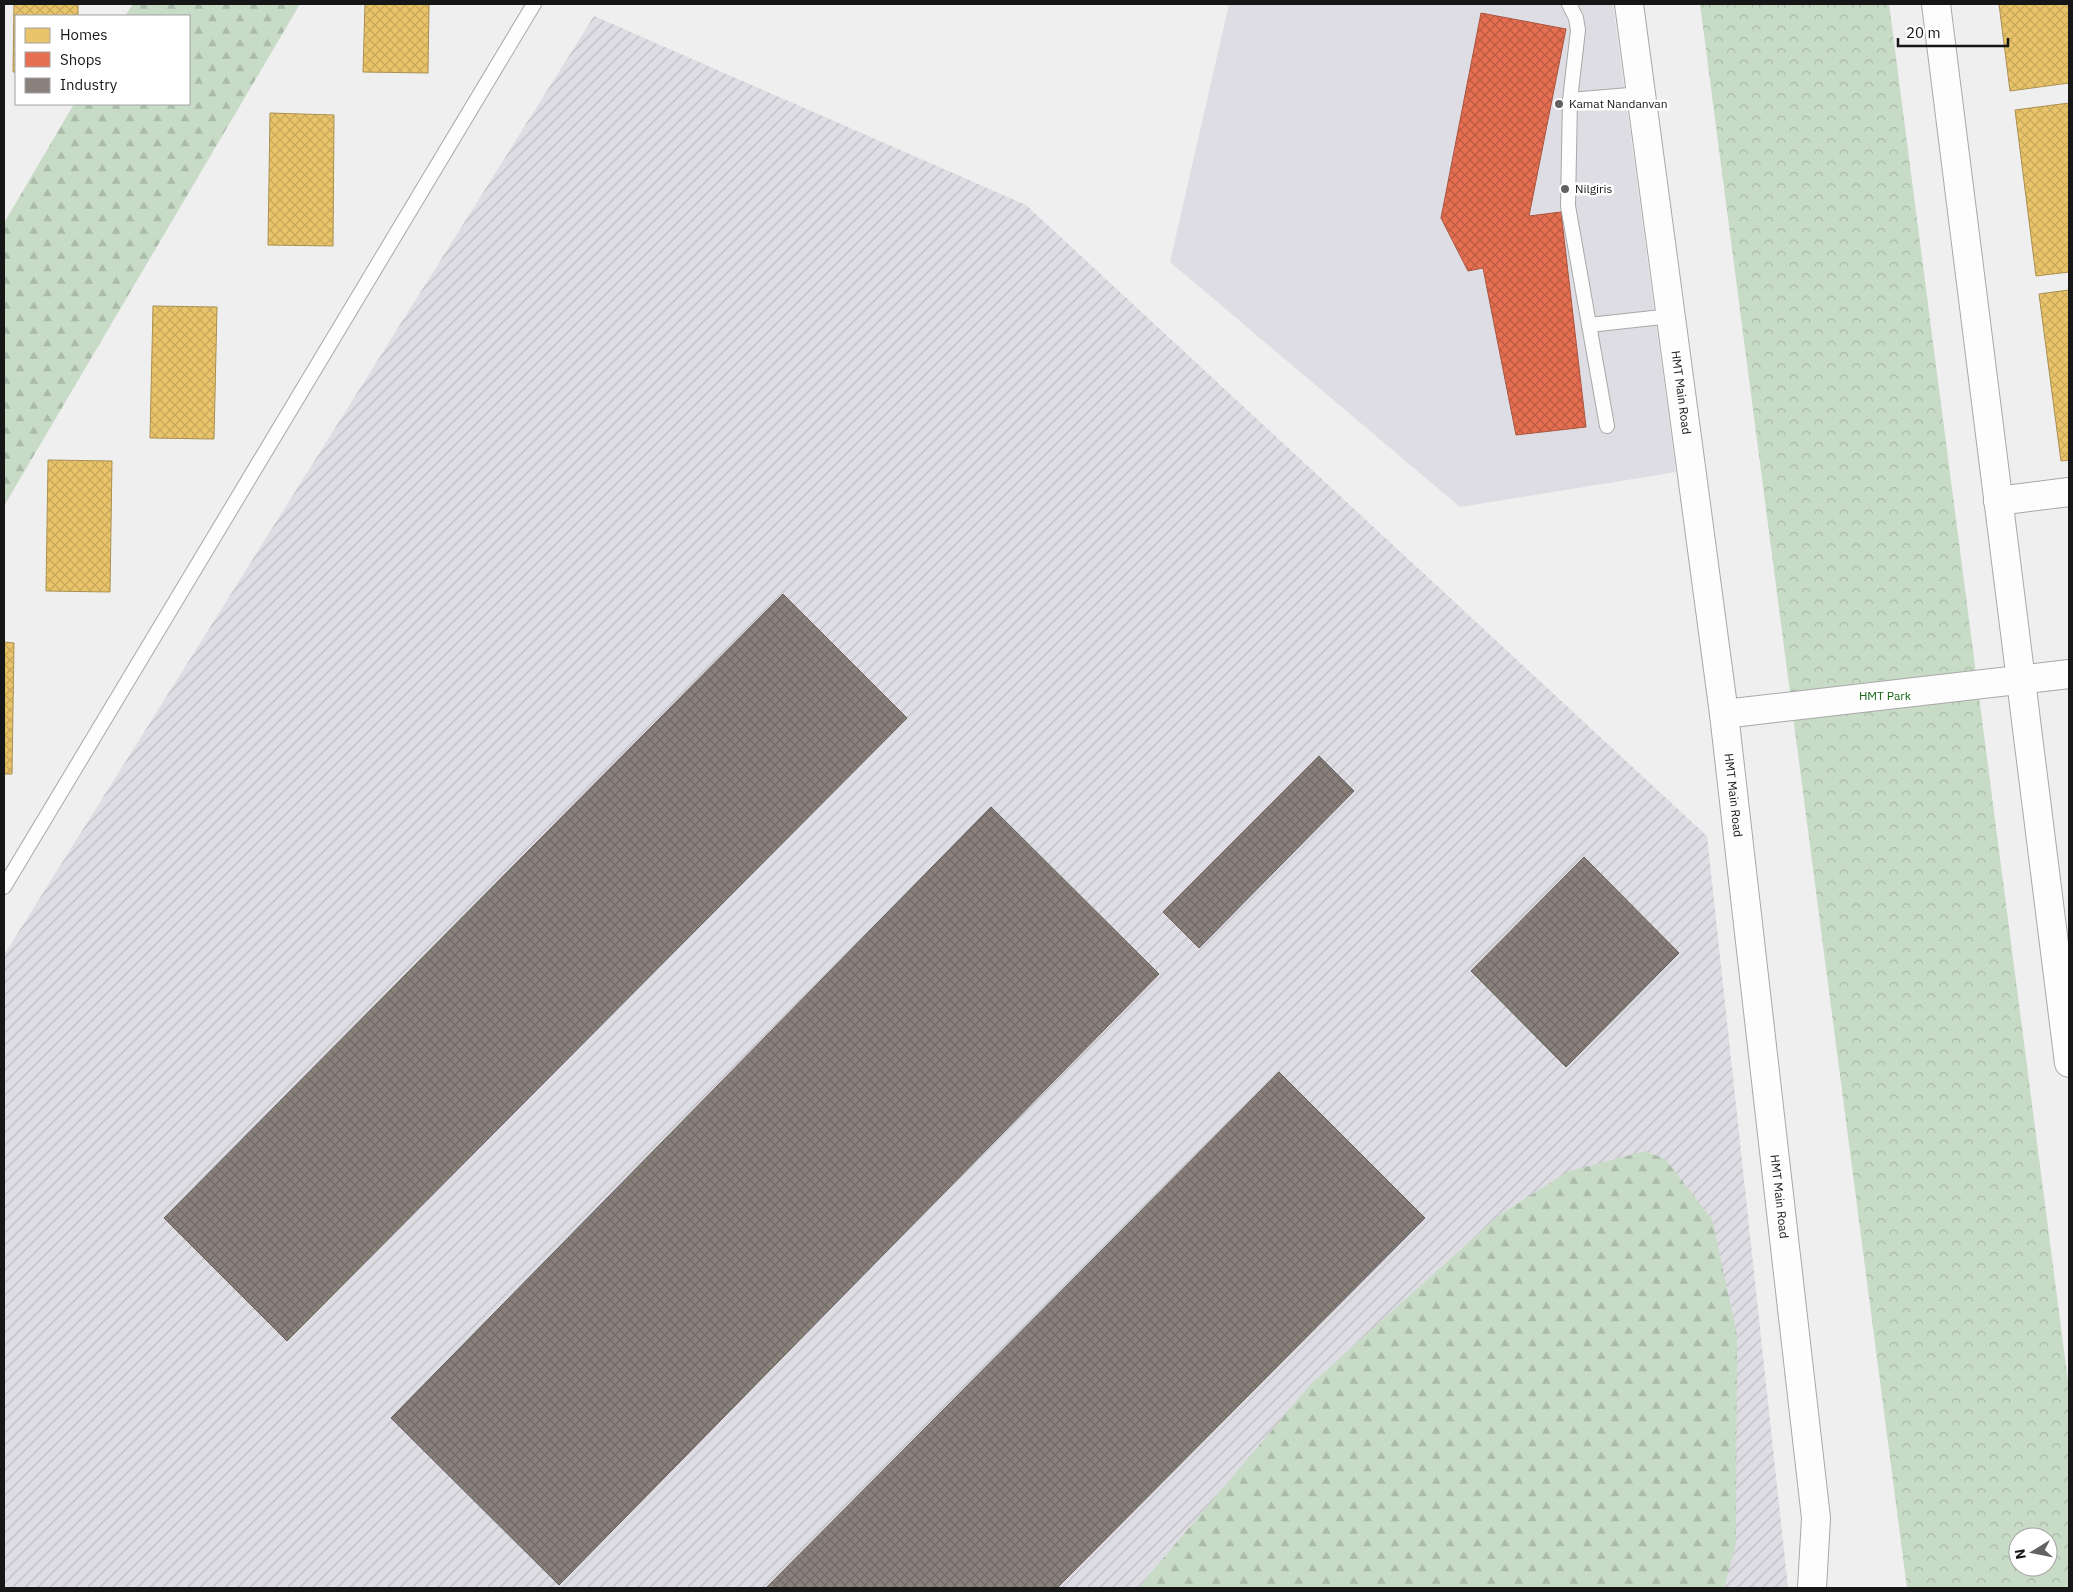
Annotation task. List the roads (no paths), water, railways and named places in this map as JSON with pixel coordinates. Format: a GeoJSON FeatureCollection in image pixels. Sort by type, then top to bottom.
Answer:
{"type":"FeatureCollection","features":[{"type":"Feature","properties":{"kind":"street","name":"HMT Main Road"},"geometry":{"type":"LineString","coordinates":[[1629,4],[1724,714],[1816,1518],[1812,1588]]}},
{"type":"Feature","properties":{"kind":"street"},"geometry":{"type":"LineString","coordinates":[[1936,4],[2021,680],[2065,993],[2069,1063]]}},
{"type":"Feature","properties":{"kind":"street"},"geometry":{"type":"LineString","coordinates":[[1998,501],[2069,492]]}},
{"type":"Feature","properties":{"kind":"street"},"geometry":{"type":"LineString","coordinates":[[1724,714],[2069,674]]}},
{"type":"Feature","properties":{"kind":"lane"},"geometry":{"type":"LineString","coordinates":[[4,887],[534,4]]}},
{"type":"Feature","properties":{"kind":"lane"},"geometry":{"type":"LineString","coordinates":[[1569,4],[1576,18],[1578,30],[1570,100],[1568,206],[1607,426]]}},
{"type":"Feature","properties":{"kind":"lane"},"geometry":{"type":"LineString","coordinates":[[1570,100],[1641,94]]}},
{"type":"Feature","properties":{"kind":"lane"},"geometry":{"type":"LineString","coordinates":[[1589,325],[1671,316]]}},
{"type":"Feature","properties":{"kind":"place","name":"Kamat Nandanvan"},"geometry":{"type":"Point","coordinates":[1559,104]}},
{"type":"Feature","properties":{"kind":"place","name":"Nilgiris"},"geometry":{"type":"Point","coordinates":[1565,189]}},
{"type":"Feature","properties":{"kind":"park label","name":"HMT Park"},"geometry":{"type":"Point","coordinates":[1885,696]}}]}
